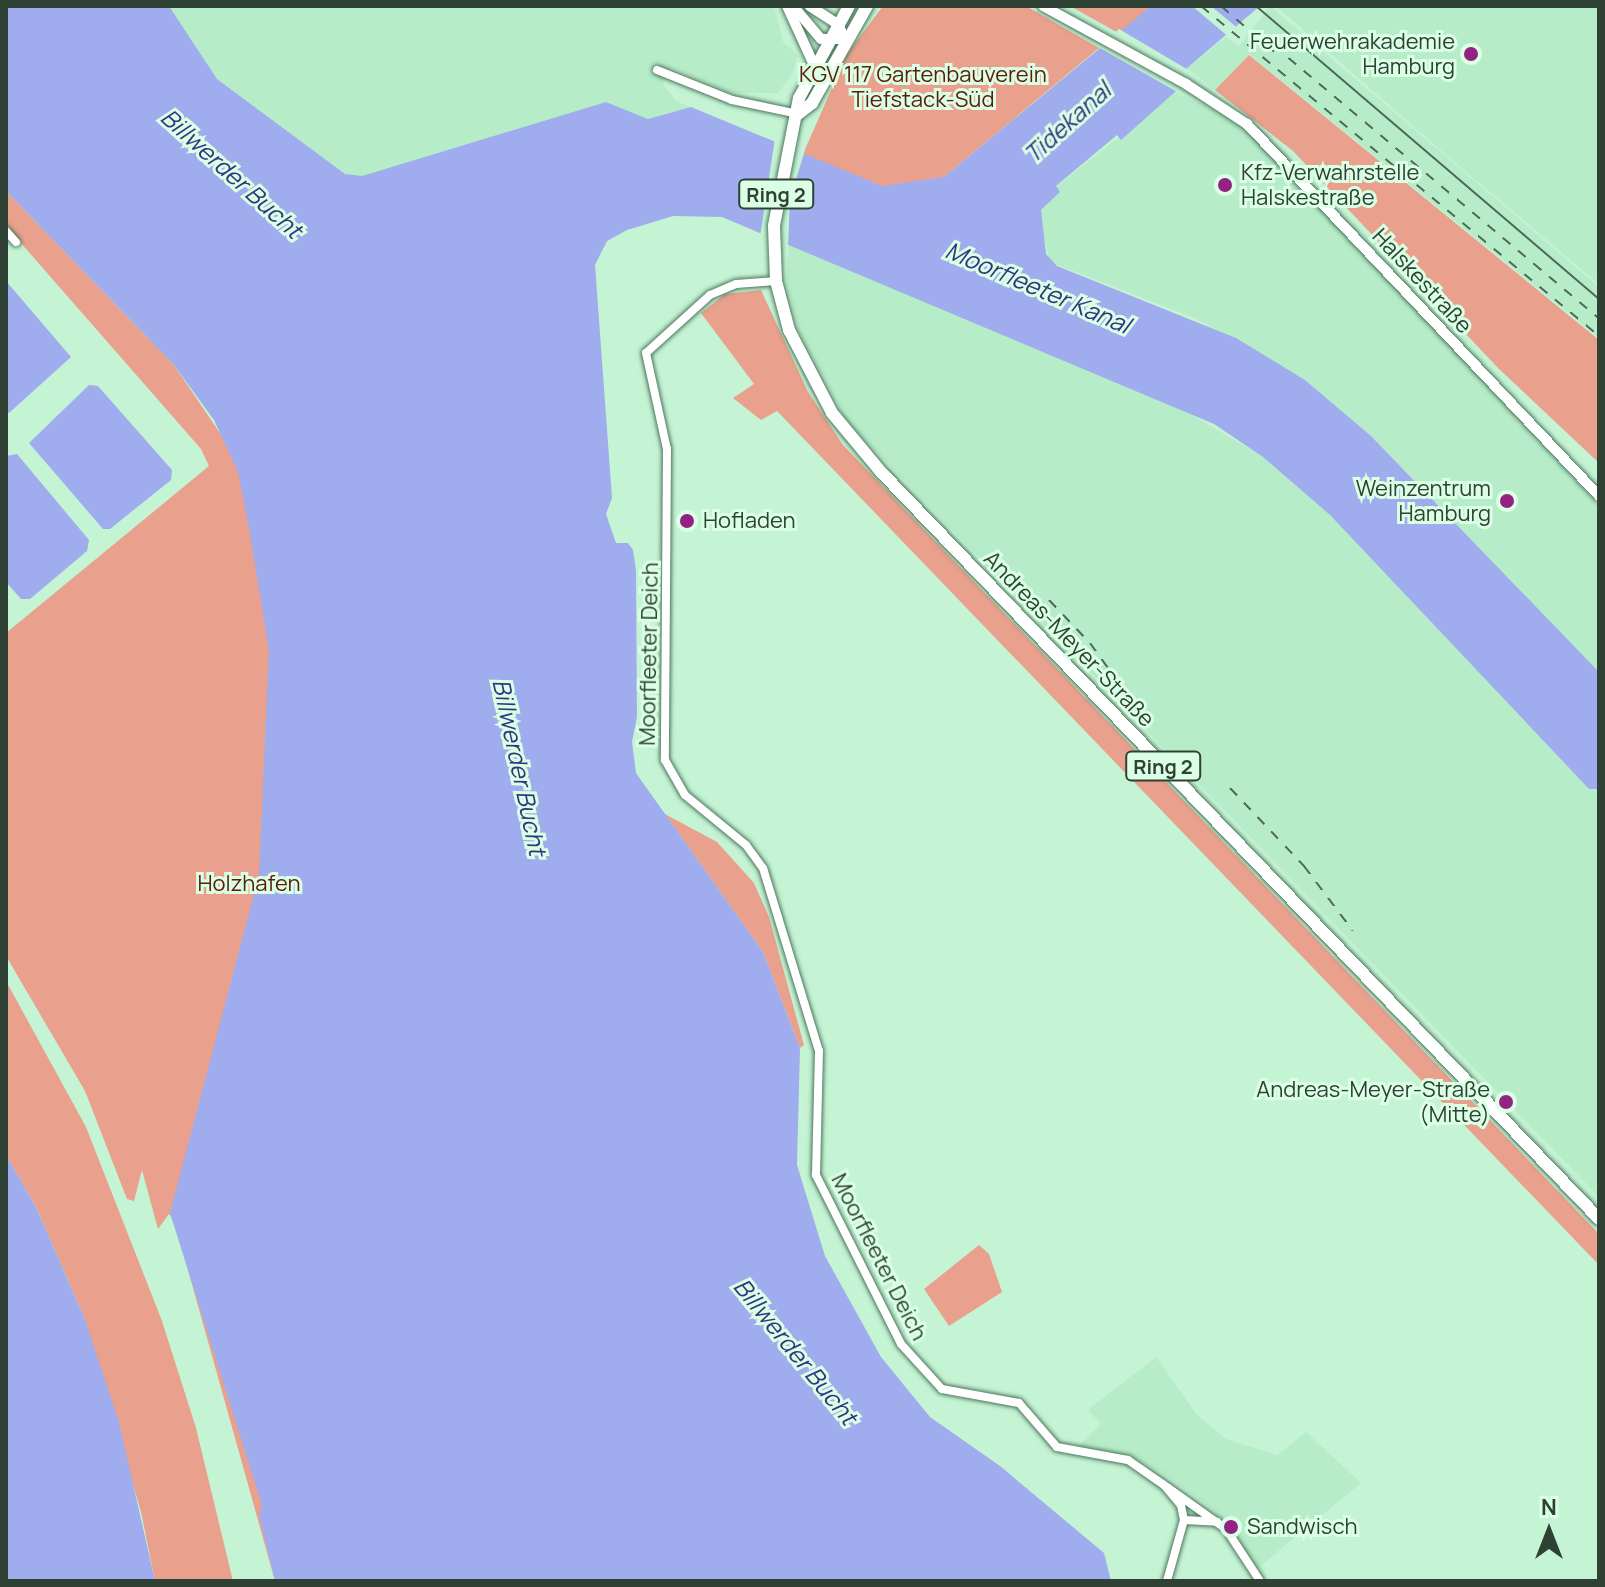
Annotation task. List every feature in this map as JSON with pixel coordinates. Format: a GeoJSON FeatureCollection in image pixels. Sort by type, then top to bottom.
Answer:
{"type":"FeatureCollection","features":[{"type":"Feature","properties":{"kind":"main road","name":"Ring 2"},"geometry":{"type":"LineString","coordinates":[[826,41],[849,6]]}},
{"type":"Feature","properties":{"kind":"main road","name":"Ring 2"},"geometry":{"type":"LineString","coordinates":[[844,39],[867,6]]}},
{"type":"Feature","properties":{"kind":"main road","name":"Andreas-Meyer-Straße"},"geometry":{"type":"LineString","coordinates":[[798,114],[812,103],[844,39]]}},
{"type":"Feature","properties":{"kind":"main road","name":"Andreas-Meyer-Straße"},"geometry":{"type":"LineString","coordinates":[[826,41],[814,65],[792,129],[777,192],[776,281],[808,372],[868,458],[1599,1219]]}},
{"type":"Feature","properties":{"kind":"street"},"geometry":{"type":"LineString","coordinates":[[787,6],[814,65]]}},
{"type":"Feature","properties":{"kind":"street"},"geometry":{"type":"LineString","coordinates":[[793,6],[812,32],[826,41],[844,39],[837,23],[810,6]]}},
{"type":"Feature","properties":{"kind":"street","name":"Halskestraße"},"geometry":{"type":"LineString","coordinates":[[1043,6],[1186,84],[1265,141],[1599,496]]}},
{"type":"Feature","properties":{"kind":"street"},"geometry":{"type":"LineString","coordinates":[[657,70],[732,100],[798,114]]}},
{"type":"Feature","properties":{"kind":"street"},"geometry":{"type":"LineString","coordinates":[[6,231],[16,242]]}},
{"type":"Feature","properties":{"kind":"street","name":"Moorfleeter Deich"},"geometry":{"type":"LineString","coordinates":[[776,281],[736,284],[710,295],[646,353],[667,449],[665,760],[685,795],[742,842],[763,868],[819,1051],[816,1175],[901,1344],[936,1386],[1019,1403],[1057,1447],[1128,1460],[1164,1485],[1181,1505],[1184,1520]]}},
{"type":"Feature","properties":{"kind":"street"},"geometry":{"type":"LineString","coordinates":[[1164,1485],[1218,1522],[1237,1542],[1260,1581]]}},
{"type":"Feature","properties":{"kind":"street"},"geometry":{"type":"LineString","coordinates":[[1167,1581],[1184,1520],[1218,1522]]}},
{"type":"Feature","properties":{"kind":"shaded area"},"geometry":{"type":"Polygon","coordinates":[[[169,6],[774,6],[783,42],[798,55],[792,75],[778,93],[731,93],[670,67],[663,84],[676,101],[691,107],[648,119],[606,102],[362,176],[345,174],[217,79],[169,6]]]}},
{"type":"Feature","properties":{"kind":"shaded area"},"geometry":{"type":"Polygon","coordinates":[[[1270,6],[1599,287],[1599,338],[1249,54],[1215,90],[1187,68],[1226,37],[1239,46],[1270,6]]]}},
{"type":"Feature","properties":{"kind":"shaded area","name":"Feuerwehrakademie Hamburg"},"geometry":{"type":"Polygon","coordinates":[[[1276,6],[1599,6],[1599,284],[1453,161],[1276,6]]]}},
{"type":"Feature","properties":{"kind":"shaded area"},"geometry":{"type":"Polygon","coordinates":[[[1175,92],[1224,114],[1279,160],[1599,506],[1599,672],[1371,436],[1305,380],[1197,319],[1050,262],[1040,219],[1041,210],[1060,192],[1056,187],[1175,92]]]}},
{"type":"Feature","properties":{"kind":"shaded area"},"geometry":{"type":"Polygon","coordinates":[[[789,243],[1172,403],[1263,457],[1330,515],[1589,789],[1599,789],[1599,1197],[846,420],[798,329],[786,280],[789,243]]]}},
{"type":"Feature","properties":{"kind":"shaded area"},"geometry":{"type":"Polygon","coordinates":[[[1156,1357],[1197,1415],[1226,1439],[1277,1455],[1306,1432],[1361,1483],[1258,1568],[1215,1511],[1170,1478],[1130,1455],[1077,1448],[1101,1424],[1088,1410],[1156,1357]]]}},
{"type":"Feature","properties":{"kind":"green space","name":"KGV 117 Gartenbauverein Tiefstack-Süd"},"geometry":{"type":"Polygon","coordinates":[[[883,6],[1026,6],[1099,48],[944,177],[882,187],[803,154],[847,54],[883,6]]]}},
{"type":"Feature","properties":{"kind":"green space","name":"KGV 117 Gartenbauverein Tiefstack-Süd"},"geometry":{"type":"Polygon","coordinates":[[[1070,6],[1151,6],[1120,34],[1070,6]]]}},
{"type":"Feature","properties":{"kind":"green space"},"geometry":{"type":"Polygon","coordinates":[[[1249,55],[1599,340],[1599,463],[1498,368],[1293,151],[1215,90],[1249,55]]]}},
{"type":"Feature","properties":{"kind":"green space","name":"Holzhafen"},"geometry":{"type":"Polygon","coordinates":[[[6,191],[174,365],[230,448],[389,410],[275,1581],[174,1220],[169,1214],[158,1229],[142,1170],[134,1201],[127,1199],[85,1091],[6,956],[6,633],[209,466],[201,449],[6,226],[6,191]]]}},
{"type":"Feature","properties":{"kind":"green space"},"geometry":{"type":"Polygon","coordinates":[[[761,290],[808,392],[843,445],[1599,1234],[1599,1265],[777,411],[761,420],[733,398],[754,384],[701,313],[725,294],[761,290]]]}},
{"type":"Feature","properties":{"kind":"green space"},"geometry":{"type":"Polygon","coordinates":[[[665,814],[717,842],[754,883],[769,917],[804,1045],[800,1048],[763,952],[665,814]]]}},
{"type":"Feature","properties":{"kind":"green space"},"geometry":{"type":"Polygon","coordinates":[[[6,981],[86,1127],[162,1321],[196,1428],[233,1581],[155,1581],[141,1512],[84,1317],[36,1207],[6,1155],[6,981]]]}},
{"type":"Feature","properties":{"kind":"green space"},"geometry":{"type":"Polygon","coordinates":[[[979,1245],[989,1254],[1002,1292],[949,1326],[924,1289],[979,1245]]]}},
{"type":"Feature","properties":{"kind":"water"},"geometry":{"type":"Polygon","coordinates":[[[6,6],[169,6],[217,79],[345,174],[362,176],[606,102],[648,119],[691,107],[882,186],[944,177],[1151,6],[1260,6],[1187,68],[1175,92],[1121,140],[1117,135],[1056,186],[1060,192],[1041,210],[1046,254],[1057,266],[1236,338],[1305,380],[1371,436],[1599,672],[1599,789],[1589,789],[1330,515],[1263,457],[1214,424],[722,217],[673,216],[627,230],[607,241],[595,265],[612,498],[606,514],[616,543],[628,543],[633,550],[636,570],[637,717],[632,742],[636,773],[763,952],[800,1048],[797,1165],[825,1256],[881,1357],[930,1417],[1000,1466],[1104,1553],[1111,1581],[275,1581],[259,1515],[262,1505],[170,1213],[259,875],[269,650],[250,534],[238,472],[214,420],[174,365],[6,191],[6,6]]]}},
{"type":"Feature","properties":{"kind":"water"},"geometry":{"type":"Polygon","coordinates":[[[6,281],[71,357],[9,413],[6,413],[6,281]]]}},
{"type":"Feature","properties":{"kind":"water"},"geometry":{"type":"Polygon","coordinates":[[[89,385],[98,386],[172,470],[171,480],[110,529],[103,529],[29,443],[89,385]]]}},
{"type":"Feature","properties":{"kind":"water"},"geometry":{"type":"Polygon","coordinates":[[[17,454],[89,540],[87,551],[30,599],[21,599],[6,582],[6,456],[17,454]]]}},
{"type":"Feature","properties":{"kind":"water"},"geometry":{"type":"Polygon","coordinates":[[[6,1155],[36,1207],[84,1317],[119,1422],[155,1581],[6,1581],[6,1155]]]}},
{"type":"Feature","properties":{"kind":"pier"},"geometry":{"type":"Polygon","coordinates":[[[1192,6],[1211,6],[1240,30],[1230,38],[1192,6]]]}},
{"type":"Feature","properties":{"kind":"pier"},"geometry":{"type":"Polygon","coordinates":[[[1119,29],[1190,71],[1179,93],[1098,47],[1119,29]]]}},
{"type":"Feature","properties":{"kind":"pier"},"geometry":{"type":"Polygon","coordinates":[[[775,138],[805,150],[790,199],[788,247],[760,237],[775,138]]]}},
{"type":"Feature","properties":{"kind":"tram line"},"geometry":{"type":"LineString","coordinates":[[1256,6],[1599,299]]}},
{"type":"Feature","properties":{"kind":"railway"},"geometry":{"type":"LineString","coordinates":[[1201,6],[1599,336]]}},
{"type":"Feature","properties":{"kind":"railway"},"geometry":{"type":"LineString","coordinates":[[1221,6],[1278,55]]}},
{"type":"Feature","properties":{"kind":"railway"},"geometry":{"type":"LineString","coordinates":[[1273,45],[1599,319]]}},
{"type":"Feature","properties":{"kind":"railway"},"geometry":{"type":"LineString","coordinates":[[1049,600],[1090,643],[1134,704]]}},
{"type":"Feature","properties":{"kind":"railway"},"geometry":{"type":"LineString","coordinates":[[1230,788],[1304,866],[1353,931]]}},
{"type":"Feature","properties":{"kind":"place","name":"Feuerwehrakademie Hamburg"},"geometry":{"type":"Point","coordinates":[1471,54]}},
{"type":"Feature","properties":{"kind":"place","name":"Kfz-Verwahrstelle Halskestraße"},"geometry":{"type":"Point","coordinates":[1225,185]}},
{"type":"Feature","properties":{"kind":"place","name":"Weinzentrum Hamburg"},"geometry":{"type":"Point","coordinates":[1507,501]}},
{"type":"Feature","properties":{"kind":"place","name":"Hofladen"},"geometry":{"type":"Point","coordinates":[687,521]}},
{"type":"Feature","properties":{"kind":"place","name":"Andreas-Meyer-Straße (Mitte)"},"geometry":{"type":"Point","coordinates":[1506,1102]}},
{"type":"Feature","properties":{"kind":"place","name":"Sandwisch"},"geometry":{"type":"Point","coordinates":[1231,1527]}},
{"type":"Feature","properties":{"kind":"water label","name":"Tidekanal"},"geometry":{"type":"Point","coordinates":[1067,122]}},
{"type":"Feature","properties":{"kind":"water label","name":"Billwerder Bucht"},"geometry":{"type":"Point","coordinates":[232,173]}},
{"type":"Feature","properties":{"kind":"water label","name":"Moorfleeter Kanal"},"geometry":{"type":"Point","coordinates":[1038,287]}},
{"type":"Feature","properties":{"kind":"water label","name":"Billwerder Bucht"},"geometry":{"type":"Point","coordinates":[520,767]}},
{"type":"Feature","properties":{"kind":"water label","name":"Billwerder Bucht"},"geometry":{"type":"Point","coordinates":[796,1351]}}]}
